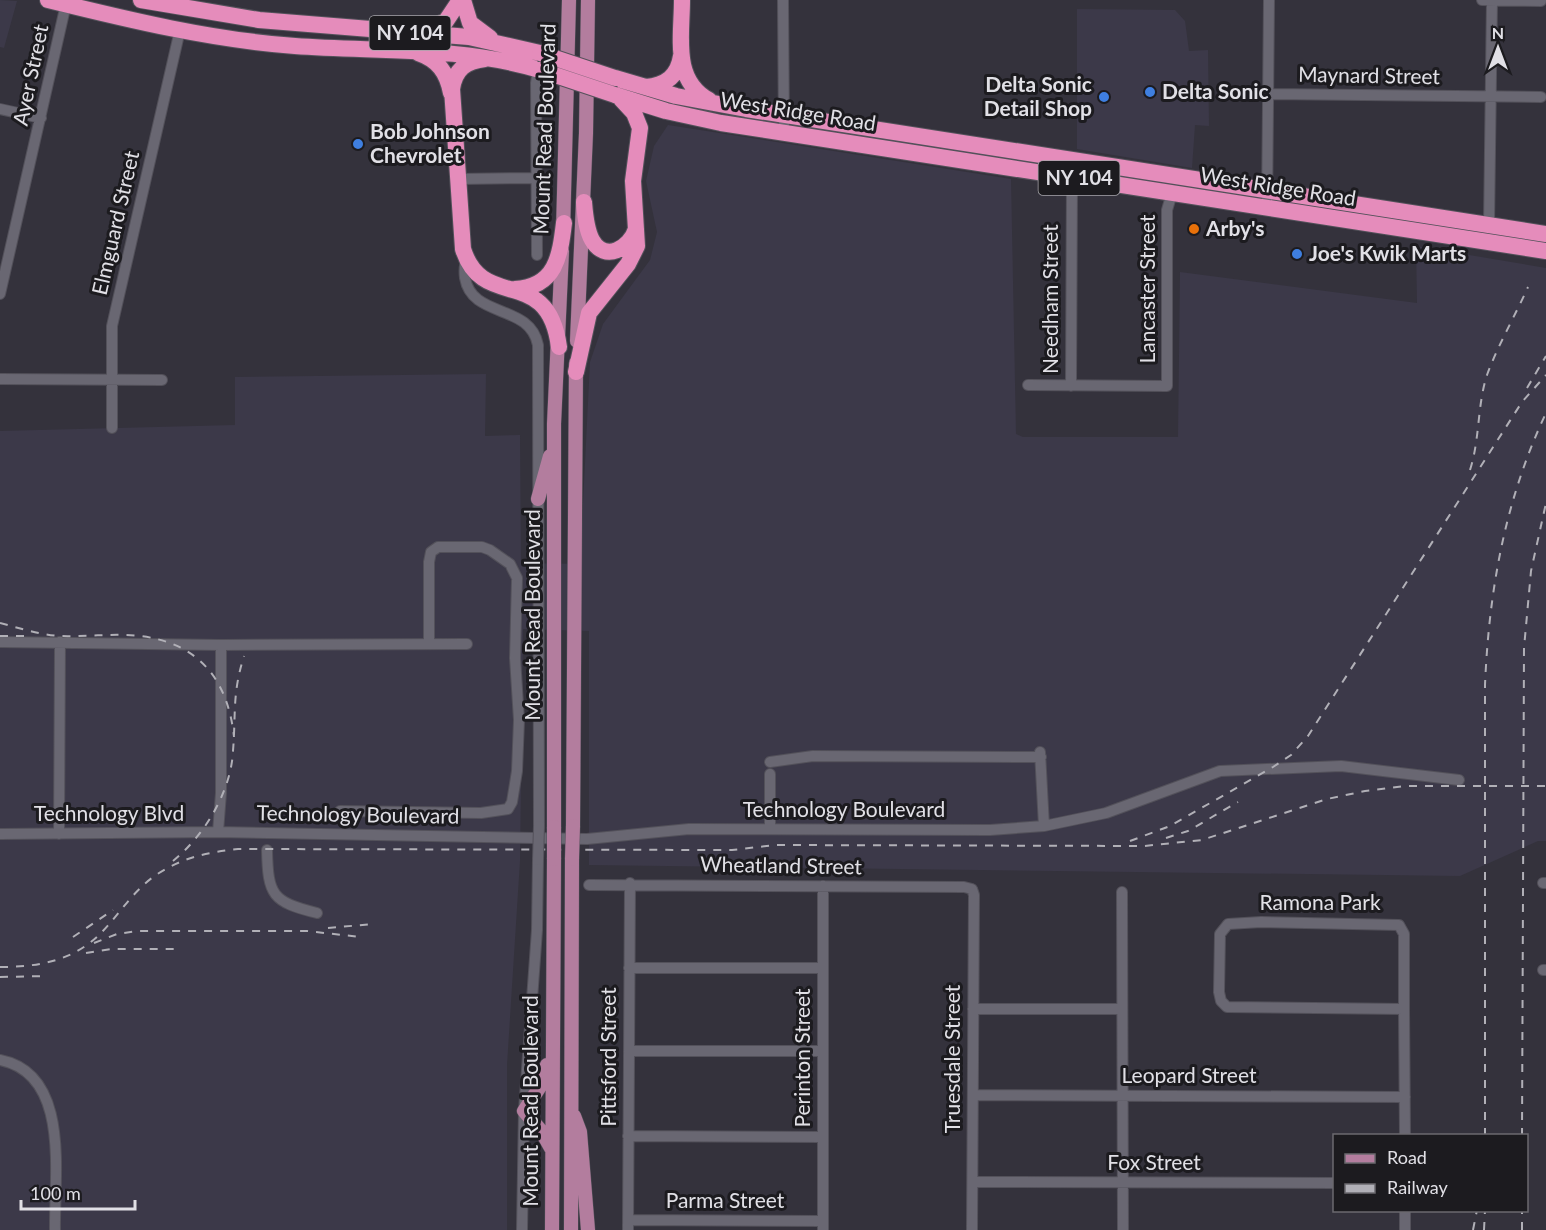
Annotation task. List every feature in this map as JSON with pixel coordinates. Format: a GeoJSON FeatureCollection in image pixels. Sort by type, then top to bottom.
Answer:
{"type":"FeatureCollection","features":[{"type":"Feature","properties":{"kind":"highway","name":"West Ridge Road"},"geometry":{"type":"LineString","coordinates":[[48,0],[180,30],[273,44],[451,52],[540,64],[615,78],[784,124],[1172,193],[1267,200],[1489,225],[1546,234]]}},
{"type":"Feature","properties":{"kind":"highway","name":"West Ridge Road"},"geometry":{"type":"LineString","coordinates":[[141,0],[245,18],[462,36],[510,45],[540,64],[615,95],[687,116],[784,124],[1267,200],[1546,251]]}},
{"type":"Feature","properties":{"kind":"highway"},"geometry":{"type":"LineString","coordinates":[[413,33],[442,24],[453,14],[461,0]]}},
{"type":"Feature","properties":{"kind":"highway"},"geometry":{"type":"LineString","coordinates":[[461,0],[465,14],[473,27],[490,38],[510,45]]}},
{"type":"Feature","properties":{"kind":"highway"},"geometry":{"type":"LineString","coordinates":[[682,0],[681,55],[684,73],[690,86],[699,95],[718,105]]}},
{"type":"Feature","properties":{"kind":"highway"},"geometry":{"type":"LineString","coordinates":[[273,44],[284,38],[296,36],[361,37],[393,32]]}},
{"type":"Feature","properties":{"kind":"highway"},"geometry":{"type":"LineString","coordinates":[[406,50],[428,57],[442,68],[452,98]]}},
{"type":"Feature","properties":{"kind":"highway"},"geometry":{"type":"LineString","coordinates":[[642,87],[659,85],[670,79],[676,71],[681,55]]}},
{"type":"Feature","properties":{"kind":"highway"},"geometry":{"type":"LineString","coordinates":[[498,59],[474,60],[461,67],[453,81],[452,98],[462,240],[467,259],[483,279],[502,288],[532,296],[545,305],[553,320],[559,347]]}},
{"type":"Feature","properties":{"kind":"highway"},"geometry":{"type":"LineString","coordinates":[[576,372],[591,309],[624,268],[636,249],[633,181],[640,128],[634,113],[615,95]]}},
{"type":"Feature","properties":{"kind":"highway"},"geometry":{"type":"LineString","coordinates":[[640,140],[646,129],[656,121],[669,116],[687,116]]}},
{"type":"Feature","properties":{"kind":"highway"},"geometry":{"type":"LineString","coordinates":[[584,202],[591,237],[604,250],[614,251],[627,246],[633,236],[636,222]]}},
{"type":"Feature","properties":{"kind":"highway"},"geometry":{"type":"LineString","coordinates":[[502,288],[532,286],[549,276],[558,255],[564,223]]}},
{"type":"Feature","properties":{"kind":"main road","name":"Mount Read Boulevard"},"geometry":{"type":"LineString","coordinates":[[552,1230],[554,424],[564,223],[569,0]]}},
{"type":"Feature","properties":{"kind":"main road","name":"Mount Read Boulevard"},"geometry":{"type":"LineString","coordinates":[[571,1230],[576,372],[584,202],[588,0]]}},
{"type":"Feature","properties":{"kind":"main road"},"geometry":{"type":"LineString","coordinates":[[538,499],[550,456],[554,424]]}},
{"type":"Feature","properties":{"kind":"main road"},"geometry":{"type":"LineString","coordinates":[[552,1037],[547,1070],[524,1111],[542,1132],[552,1149]]}},
{"type":"Feature","properties":{"kind":"main road"},"geometry":{"type":"LineString","coordinates":[[570,1102],[580,1132],[588,1230]]}},
{"type":"Feature","properties":{"kind":"street"},"geometry":{"type":"LineString","coordinates":[[783,0],[784,124]]}},
{"type":"Feature","properties":{"kind":"street"},"geometry":{"type":"LineString","coordinates":[[1267,200],[1269,0]]}},
{"type":"Feature","properties":{"kind":"street"},"geometry":{"type":"LineString","coordinates":[[1482,0],[1541,1]]}},
{"type":"Feature","properties":{"kind":"street"},"geometry":{"type":"LineString","coordinates":[[1489,225],[1492,0]]}},
{"type":"Feature","properties":{"kind":"street","name":"Ayer Street"},"geometry":{"type":"LineString","coordinates":[[0,294],[42,118],[66,4]]}},
{"type":"Feature","properties":{"kind":"street","name":"Elmguard Street"},"geometry":{"type":"LineString","coordinates":[[112,428],[112,326],[180,30]]}},
{"type":"Feature","properties":{"kind":"street","name":"Mount Read Boulevard"},"geometry":{"type":"LineString","coordinates":[[537,255],[536,178],[540,64]]}},
{"type":"Feature","properties":{"kind":"street","name":"Maynard Street"},"geometry":{"type":"LineString","coordinates":[[1268,94],[1541,97]]}},
{"type":"Feature","properties":{"kind":"street"},"geometry":{"type":"LineString","coordinates":[[0,109],[42,118]]}},
{"type":"Feature","properties":{"kind":"street","name":"Needham Street"},"geometry":{"type":"LineString","coordinates":[[1071,386],[1072,177]]}},
{"type":"Feature","properties":{"kind":"street"},"geometry":{"type":"LineString","coordinates":[[457,179],[536,178]]}},
{"type":"Feature","properties":{"kind":"street","name":"Lancaster Street"},"geometry":{"type":"LineString","coordinates":[[1071,386],[1167,386],[1167,210],[1172,193]]}},
{"type":"Feature","properties":{"kind":"street","name":"Mount Read Boulevard"},"geometry":{"type":"LineString","coordinates":[[467,259],[464,275],[474,296],[488,306],[521,319],[536,337],[538,354],[539,826],[537,930],[524,1111],[522,1230]]}},
{"type":"Feature","properties":{"kind":"street"},"geometry":{"type":"LineString","coordinates":[[0,379],[162,380]]}},
{"type":"Feature","properties":{"kind":"street"},"geometry":{"type":"LineString","coordinates":[[1028,386],[1071,386]]}},
{"type":"Feature","properties":{"kind":"street"},"geometry":{"type":"LineString","coordinates":[[340,811],[481,813],[508,809],[512,802],[517,771],[519,720],[515,658],[517,578],[510,564],[482,547],[438,547],[432,552],[429,562],[429,644]]}},
{"type":"Feature","properties":{"kind":"street"},"geometry":{"type":"LineString","coordinates":[[0,642],[221,645],[466,644]]}},
{"type":"Feature","properties":{"kind":"street"},"geometry":{"type":"LineString","coordinates":[[59,834],[60,642]]}},
{"type":"Feature","properties":{"kind":"street"},"geometry":{"type":"LineString","coordinates":[[218,832],[221,793],[221,645]]}},
{"type":"Feature","properties":{"kind":"street"},"geometry":{"type":"LineString","coordinates":[[770,762],[813,756],[1040,754],[1044,826]]}},
{"type":"Feature","properties":{"kind":"street","name":"Technology Boulevard"},"geometry":{"type":"LineString","coordinates":[[218,832],[587,839],[689,829],[990,830],[1044,826],[1106,813],[1220,771],[1341,766],[1459,780]]}},
{"type":"Feature","properties":{"kind":"street"},"geometry":{"type":"LineString","coordinates":[[770,774],[770,828]]}},
{"type":"Feature","properties":{"kind":"street","name":"Technology Blvd"},"geometry":{"type":"LineString","coordinates":[[0,834],[218,832]]}},
{"type":"Feature","properties":{"kind":"street"},"geometry":{"type":"LineString","coordinates":[[267,850],[268,881],[275,897],[288,906],[317,913]]}},
{"type":"Feature","properties":{"kind":"street","name":"Pittsford Street"},"geometry":{"type":"LineString","coordinates":[[628,1225],[630,884]]}},
{"type":"Feature","properties":{"kind":"street","name":"Wheatland Street"},"geometry":{"type":"LineString","coordinates":[[590,885],[964,887],[972,889]]}},
{"type":"Feature","properties":{"kind":"street","name":"Perinton Street"},"geometry":{"type":"LineString","coordinates":[[823,1226],[824,886]]}},
{"type":"Feature","properties":{"kind":"street","name":"Truesdale Street"},"geometry":{"type":"LineString","coordinates":[[972,889],[972,1230]]}},
{"type":"Feature","properties":{"kind":"street"},"geometry":{"type":"LineString","coordinates":[[1122,892],[1123,1230]]}},
{"type":"Feature","properties":{"kind":"street","name":"Ramona Park"},"geometry":{"type":"LineString","coordinates":[[1240,923],[1395,923],[1404,934],[1404,1009],[1227,1007],[1221,1001],[1219,992],[1220,934],[1228,924],[1240,923]]}},
{"type":"Feature","properties":{"kind":"street"},"geometry":{"type":"LineString","coordinates":[[629,968],[824,968]]}},
{"type":"Feature","properties":{"kind":"street"},"geometry":{"type":"LineString","coordinates":[[973,1009],[1122,1009]]}},
{"type":"Feature","properties":{"kind":"street"},"geometry":{"type":"LineString","coordinates":[[1404,1009],[1405,1134]]}},
{"type":"Feature","properties":{"kind":"street"},"geometry":{"type":"LineString","coordinates":[[628,1051],[823,1051]]}},
{"type":"Feature","properties":{"kind":"street"},"geometry":{"type":"LineString","coordinates":[[0,1060],[10,1062],[32,1075],[51,1106],[55,1230]]}},
{"type":"Feature","properties":{"kind":"street","name":"Leopard Street"},"geometry":{"type":"LineString","coordinates":[[973,1095],[1405,1097]]}},
{"type":"Feature","properties":{"kind":"street"},"geometry":{"type":"LineString","coordinates":[[628,1136],[822,1137]]}},
{"type":"Feature","properties":{"kind":"street","name":"Fox Street"},"geometry":{"type":"LineString","coordinates":[[973,1182],[1333,1183]]}},
{"type":"Feature","properties":{"kind":"street"},"geometry":{"type":"LineString","coordinates":[[1405,1212],[1405,1230]]}},
{"type":"Feature","properties":{"kind":"street","name":"Parma Street"},"geometry":{"type":"LineString","coordinates":[[628,1225],[823,1226]]}},
{"type":"Feature","properties":{"kind":"shaded area"},"geometry":{"type":"Polygon","coordinates":[[[0,0],[17,1],[4,48],[0,47],[0,0]]]}},
{"type":"Feature","properties":{"kind":"shaded area","name":"Delta Sonic"},"geometry":{"type":"Polygon","coordinates":[[[1077,9],[1175,10],[1185,21],[1189,51],[1208,50],[1209,126],[1195,125],[1192,168],[1077,149],[1077,9]]]}},
{"type":"Feature","properties":{"kind":"shaded area"},"geometry":{"type":"Polygon","coordinates":[[[668,125],[1011,179],[1016,434],[1023,437],[1178,437],[1180,272],[1417,303],[1416,246],[1546,268],[1546,841],[1538,841],[1460,876],[589,865],[589,631],[523,629],[520,861],[507,1065],[507,1230],[0,1230],[0,431],[235,425],[235,377],[486,374],[485,436],[520,435],[521,563],[580,564],[590,362],[603,324],[650,260],[657,232],[646,181],[654,146],[668,125]]]}},
{"type":"Feature","properties":{"kind":"railway"},"geometry":{"type":"LineString","coordinates":[[1470,470],[1487,375],[1528,287]]}},
{"type":"Feature","properties":{"kind":"railway"},"geometry":{"type":"LineString","coordinates":[[1527,388],[1546,356]]}},
{"type":"Feature","properties":{"kind":"railway"},"geometry":{"type":"LineString","coordinates":[[1130,841],[1170,826],[1273,767],[1291,755],[1308,736],[1522,402],[1546,375]]}},
{"type":"Feature","properties":{"kind":"railway"},"geometry":{"type":"LineString","coordinates":[[1485,1134],[1485,685],[1487,650],[1495,580],[1510,512],[1520,479],[1546,413]]}},
{"type":"Feature","properties":{"kind":"railway"},"geometry":{"type":"LineString","coordinates":[[1522,1134],[1524,648],[1531,571],[1546,503]]}},
{"type":"Feature","properties":{"kind":"railway"},"geometry":{"type":"LineString","coordinates":[[0,623],[58,636],[140,636],[161,640],[179,647],[194,656],[217,682],[231,717],[234,737]]}},
{"type":"Feature","properties":{"kind":"railway"},"geometry":{"type":"LineString","coordinates":[[0,636],[28,636]]}},
{"type":"Feature","properties":{"kind":"railway"},"geometry":{"type":"LineString","coordinates":[[173,861],[205,826],[227,782],[233,751],[236,693],[244,656]]}},
{"type":"Feature","properties":{"kind":"railway"},"geometry":{"type":"LineString","coordinates":[[0,967],[42,964],[80,950],[102,932],[134,895],[156,875],[185,860],[227,850],[732,850],[776,845],[1144,846],[1202,840],[1327,799],[1365,791],[1405,786],[1546,786]]}},
{"type":"Feature","properties":{"kind":"railway"},"geometry":{"type":"LineString","coordinates":[[1166,838],[1188,831],[1238,802]]}},
{"type":"Feature","properties":{"kind":"railway"},"geometry":{"type":"LineString","coordinates":[[73,937],[113,910]]}},
{"type":"Feature","properties":{"kind":"railway"},"geometry":{"type":"LineString","coordinates":[[328,928],[373,924]]}},
{"type":"Feature","properties":{"kind":"railway"},"geometry":{"type":"LineString","coordinates":[[94,943],[117,934],[138,931],[307,931],[361,937]]}},
{"type":"Feature","properties":{"kind":"railway"},"geometry":{"type":"LineString","coordinates":[[86,953],[111,949],[175,949]]}},
{"type":"Feature","properties":{"kind":"railway"},"geometry":{"type":"LineString","coordinates":[[0,977],[46,976]]}},
{"type":"Feature","properties":{"kind":"railway"},"geometry":{"type":"LineString","coordinates":[[1473,1230],[1477,1212]]}},
{"type":"Feature","properties":{"kind":"railway"},"geometry":{"type":"LineString","coordinates":[[1484,1230],[1485,1212]]}},
{"type":"Feature","properties":{"kind":"railway"},"geometry":{"type":"LineString","coordinates":[[1522,1212],[1522,1230]]}},
{"type":"Feature","properties":{"kind":"place","name":"Delta Sonic"},"geometry":{"type":"Point","coordinates":[1150,92]}},
{"type":"Feature","properties":{"kind":"place","name":"Delta Sonic Detail Shop"},"geometry":{"type":"Point","coordinates":[1104,97]}},
{"type":"Feature","properties":{"kind":"place","name":"Bob Johnson Chevrolet"},"geometry":{"type":"Point","coordinates":[358,144]}},
{"type":"Feature","properties":{"kind":"place","name":"Arby's"},"geometry":{"type":"Point","coordinates":[1194,229]}},
{"type":"Feature","properties":{"kind":"place","name":"Joe's Kwik Marts"},"geometry":{"type":"Point","coordinates":[1297,254]}}]}
